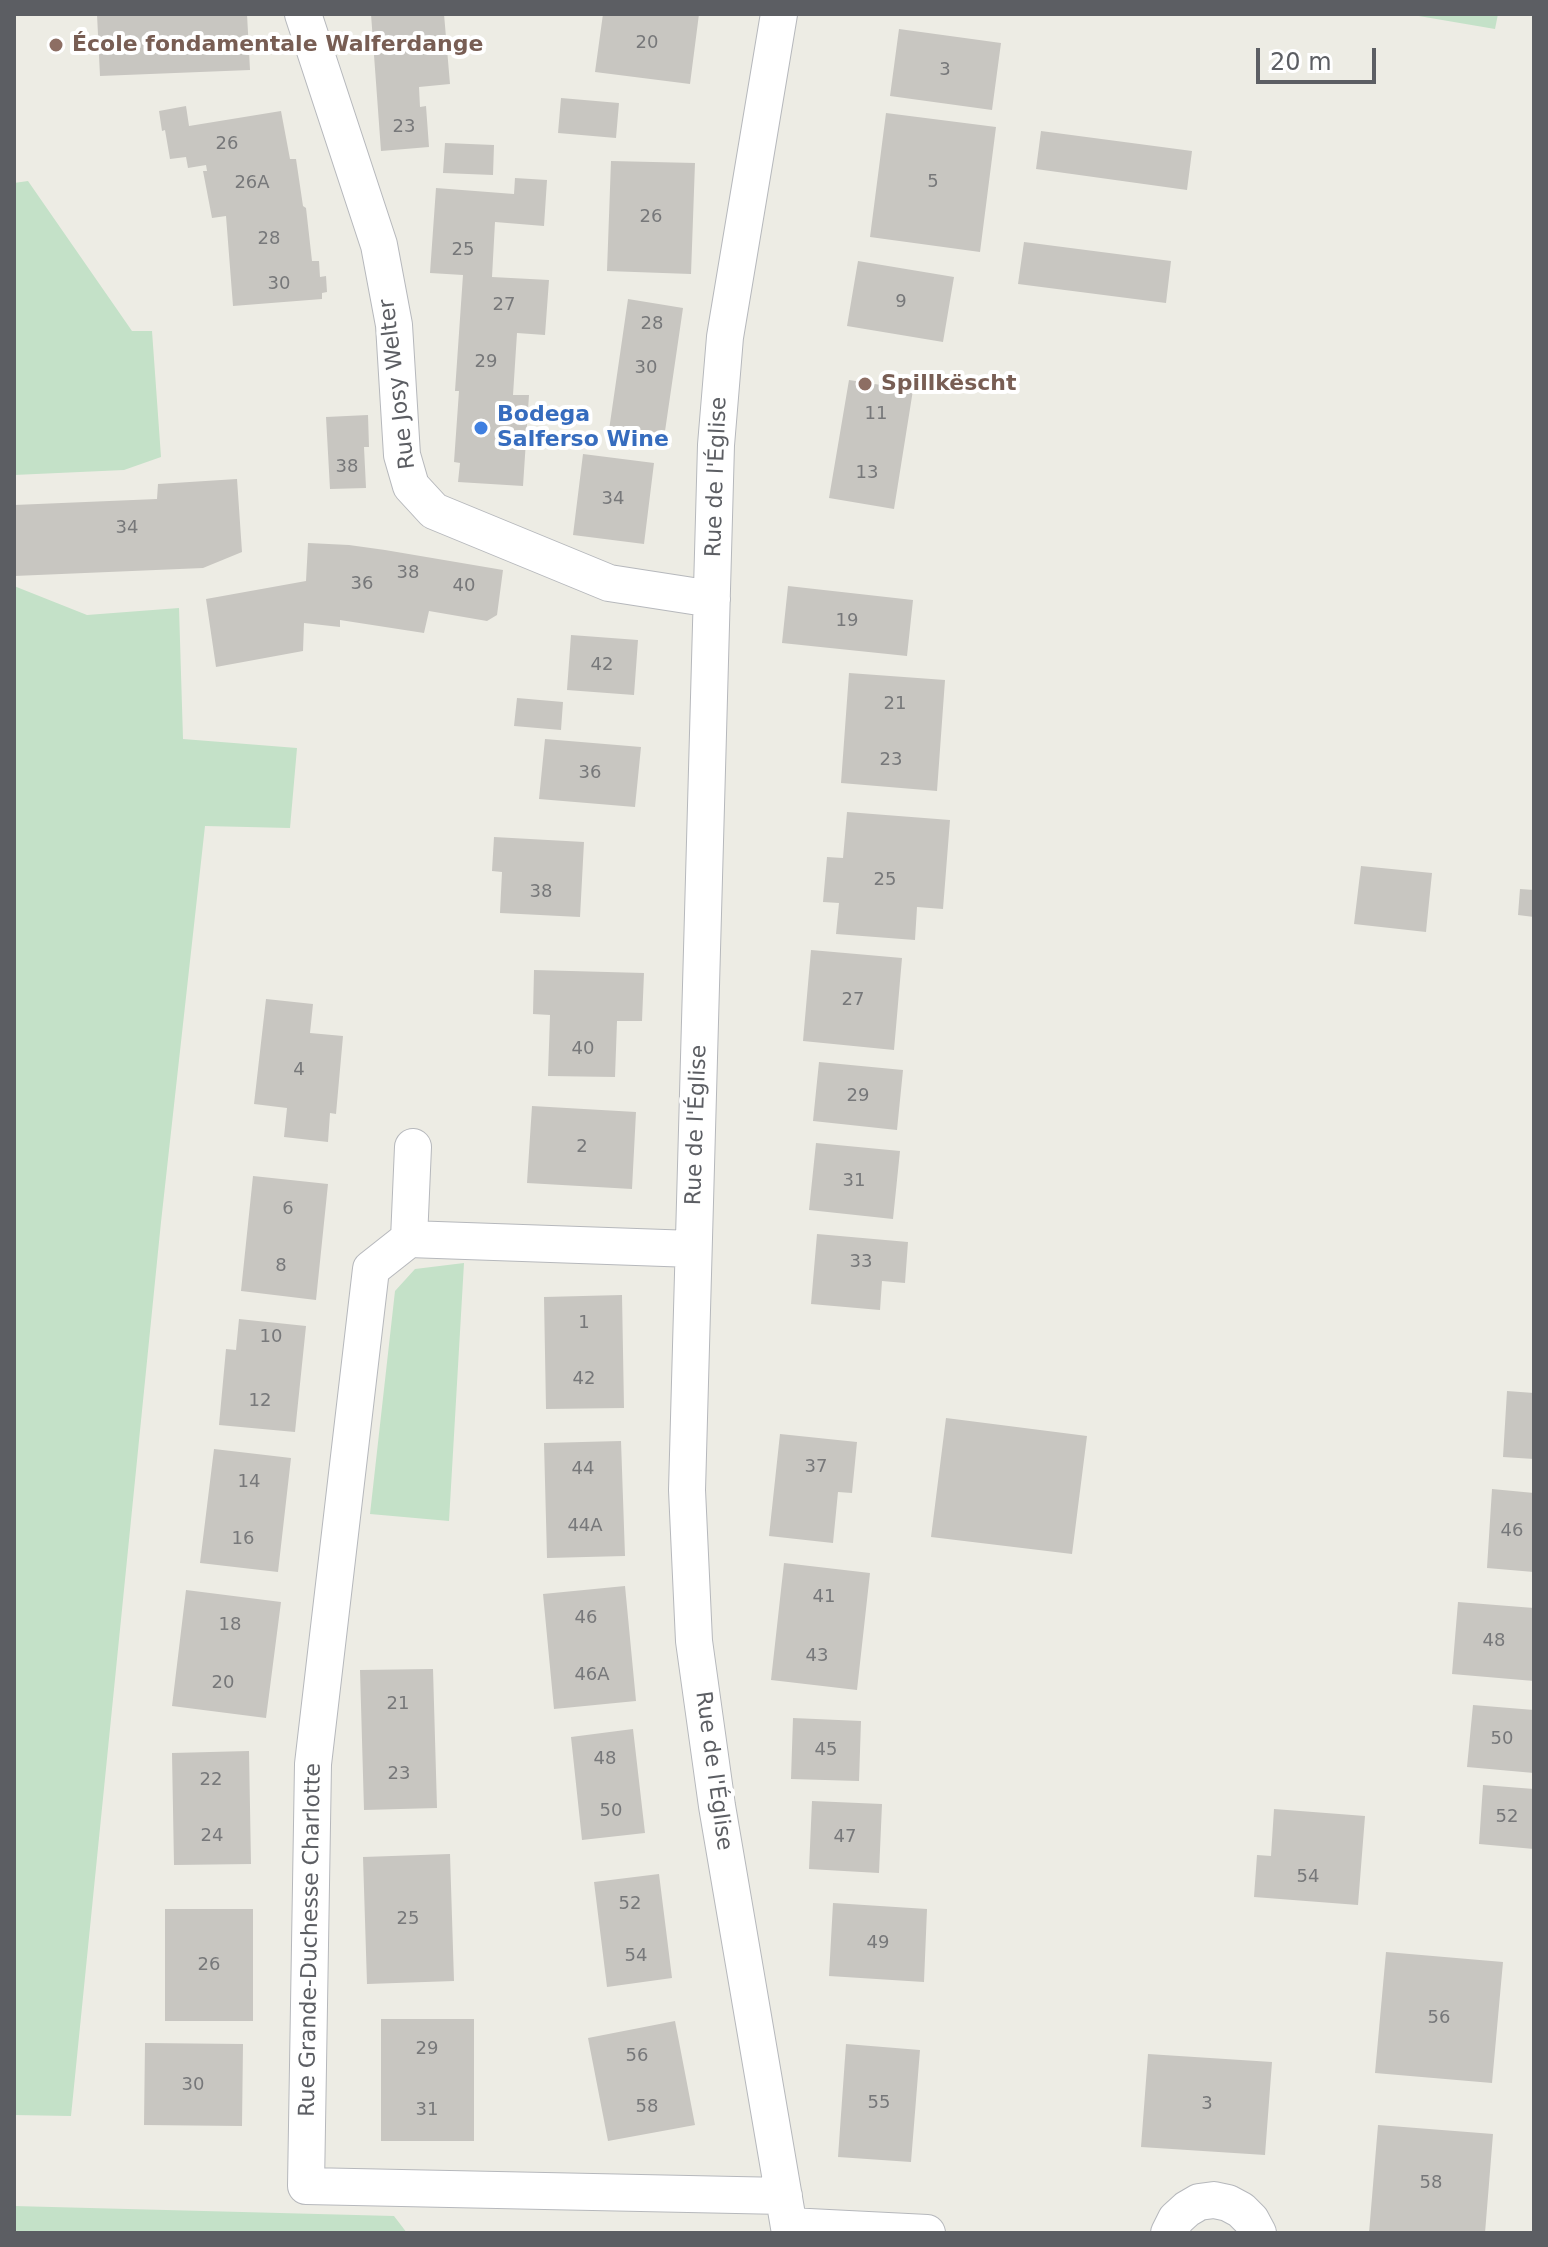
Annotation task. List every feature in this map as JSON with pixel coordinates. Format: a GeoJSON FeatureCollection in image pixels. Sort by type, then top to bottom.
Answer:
{"type":"FeatureCollection","features":[{"type":"Feature","properties":{"kind":"street","name":"Rue Josy Welter"},"geometry":{"type":"LineString","coordinates":[[303,14],[379,245],[394,325],[402,455],[411,486],[434,511],[609,583],[712,599]]}},
{"type":"Feature","properties":{"kind":"street","name":"Rue de l'Église"},"geometry":{"type":"LineString","coordinates":[[779,14],[725,337],[716,445],[687,1490],[694,1641],[717,1806],[788,2218]]}},
{"type":"Feature","properties":{"kind":"street"},"geometry":{"type":"LineString","coordinates":[[413,1147],[409,1239],[693,1249]]}},
{"type":"Feature","properties":{"kind":"street","name":"Rue Grande-Duchesse Charlotte"},"geometry":{"type":"LineString","coordinates":[[409,1239],[371,1269],[313,1764],[306,2186],[788,2218]]}},
{"type":"Feature","properties":{"kind":"street"},"geometry":{"type":"LineString","coordinates":[[1169,2233],[1176,2219],[1187,2209],[1199,2202],[1214,2200],[1241,2210],[1258,2233]]}},
{"type":"Feature","properties":{"kind":"street"},"geometry":{"type":"LineString","coordinates":[[788,2218],[927,2233]]}},
{"type":"Feature","properties":{"kind":"green space"},"geometry":{"type":"Polygon","coordinates":[[[1407,14],[1498,14],[1495,29],[1407,14]]]}},
{"type":"Feature","properties":{"kind":"green space"},"geometry":{"type":"Polygon","coordinates":[[[28,181],[132,331],[152,331],[161,457],[124,470],[14,475],[14,183],[28,181]]]}},
{"type":"Feature","properties":{"kind":"green space"},"geometry":{"type":"Polygon","coordinates":[[[14,586],[87,615],[179,608],[183,739],[297,748],[290,828],[205,826],[161,1222],[71,2116],[14,2115],[14,586]]]}},
{"type":"Feature","properties":{"kind":"green space"},"geometry":{"type":"Polygon","coordinates":[[[464,1263],[449,1521],[370,1514],[395,1291],[415,1269],[464,1263]]]}},
{"type":"Feature","properties":{"kind":"green space"},"geometry":{"type":"Polygon","coordinates":[[[14,2206],[394,2216],[407,2233],[14,2233],[14,2206]]]}},
{"type":"Feature","properties":{"kind":"building"},"geometry":{"type":"Polygon","coordinates":[[[97,14],[247,14],[250,70],[100,76],[97,14]]]}},
{"type":"Feature","properties":{"kind":"building"},"geometry":{"type":"Polygon","coordinates":[[[371,14],[444,14],[450,84],[419,87],[420,107],[426,106],[429,147],[381,151],[371,14]]]}},
{"type":"Feature","properties":{"kind":"building"},"geometry":{"type":"Polygon","coordinates":[[[603,14],[699,14],[690,84],[595,72],[603,14]]]}},
{"type":"Feature","properties":{"kind":"building"},"geometry":{"type":"Polygon","coordinates":[[[899,29],[1001,43],[992,110],[890,96],[899,29]]]}},
{"type":"Feature","properties":{"kind":"building"},"geometry":{"type":"Polygon","coordinates":[[[561,98],[619,103],[616,138],[558,133],[561,98]]]}},
{"type":"Feature","properties":{"kind":"building"},"geometry":{"type":"Polygon","coordinates":[[[186,106],[189,126],[281,111],[290,159],[296,159],[312,261],[319,261],[320,277],[326,276],[327,292],[322,293],[322,299],[233,306],[226,216],[212,218],[203,171],[207,171],[206,165],[188,168],[186,157],[170,159],[165,130],[162,131],[159,111],[186,106]]]}},
{"type":"Feature","properties":{"kind":"building"},"geometry":{"type":"Polygon","coordinates":[[[886,113],[996,127],[980,252],[870,237],[886,113]]]}},
{"type":"Feature","properties":{"kind":"building"},"geometry":{"type":"Polygon","coordinates":[[[1041,131],[1192,151],[1187,190],[1036,169],[1041,131]]]}},
{"type":"Feature","properties":{"kind":"building"},"geometry":{"type":"Polygon","coordinates":[[[445,143],[494,145],[493,175],[443,173],[445,143]]]}},
{"type":"Feature","properties":{"kind":"building"},"geometry":{"type":"Polygon","coordinates":[[[611,161],[695,163],[691,274],[607,271],[611,161]]]}},
{"type":"Feature","properties":{"kind":"building"},"geometry":{"type":"Polygon","coordinates":[[[515,178],[547,180],[544,226],[495,222],[492,277],[549,280],[545,335],[517,333],[513,395],[529,395],[523,486],[458,482],[460,463],[454,462],[459,391],[455,391],[463,275],[430,273],[436,188],[514,194],[515,178]]]}},
{"type":"Feature","properties":{"kind":"building"},"geometry":{"type":"Polygon","coordinates":[[[1024,242],[1171,261],[1166,303],[1018,284],[1024,242]]]}},
{"type":"Feature","properties":{"kind":"building"},"geometry":{"type":"Polygon","coordinates":[[[858,261],[954,277],[943,342],[847,326],[858,261]]]}},
{"type":"Feature","properties":{"kind":"building"},"geometry":{"type":"Polygon","coordinates":[[[628,299],[683,308],[664,438],[609,430],[628,299]]]}},
{"type":"Feature","properties":{"kind":"building"},"geometry":{"type":"Polygon","coordinates":[[[849,380],[913,390],[894,509],[829,498],[849,380]]]}},
{"type":"Feature","properties":{"kind":"building"},"geometry":{"type":"Polygon","coordinates":[[[368,415],[369,447],[364,447],[366,488],[330,489],[326,417],[368,415]]]}},
{"type":"Feature","properties":{"kind":"building"},"geometry":{"type":"Polygon","coordinates":[[[583,454],[654,463],[644,544],[573,535],[583,454]]]}},
{"type":"Feature","properties":{"kind":"building"},"geometry":{"type":"Polygon","coordinates":[[[237,479],[242,552],[203,568],[14,576],[14,505],[157,499],[158,484],[237,479]]]}},
{"type":"Feature","properties":{"kind":"building"},"geometry":{"type":"Polygon","coordinates":[[[308,543],[349,545],[503,570],[497,615],[487,621],[429,611],[424,633],[340,620],[340,627],[304,623],[303,651],[216,667],[206,599],[306,581],[308,543]]]}},
{"type":"Feature","properties":{"kind":"building"},"geometry":{"type":"Polygon","coordinates":[[[788,586],[913,600],[907,656],[782,643],[788,586]]]}},
{"type":"Feature","properties":{"kind":"building"},"geometry":{"type":"Polygon","coordinates":[[[571,635],[638,640],[634,695],[567,690],[571,635]]]}},
{"type":"Feature","properties":{"kind":"building"},"geometry":{"type":"Polygon","coordinates":[[[849,673],[945,680],[937,791],[841,783],[849,673]]]}},
{"type":"Feature","properties":{"kind":"building"},"geometry":{"type":"Polygon","coordinates":[[[517,698],[563,702],[561,730],[514,726],[517,698]]]}},
{"type":"Feature","properties":{"kind":"building"},"geometry":{"type":"Polygon","coordinates":[[[545,739],[641,747],[635,807],[539,799],[545,739]]]}},
{"type":"Feature","properties":{"kind":"building"},"geometry":{"type":"Polygon","coordinates":[[[847,812],[950,820],[943,909],[917,907],[915,940],[836,934],[839,903],[823,902],[827,857],[843,858],[847,812]]]}},
{"type":"Feature","properties":{"kind":"building"},"geometry":{"type":"Polygon","coordinates":[[[494,837],[584,842],[580,917],[500,913],[502,872],[492,871],[494,837]]]}},
{"type":"Feature","properties":{"kind":"building"},"geometry":{"type":"Polygon","coordinates":[[[1361,866],[1432,873],[1426,932],[1354,924],[1361,866]]]}},
{"type":"Feature","properties":{"kind":"building"},"geometry":{"type":"Polygon","coordinates":[[[1520,889],[1534,890],[1534,917],[1518,915],[1520,889]]]}},
{"type":"Feature","properties":{"kind":"building"},"geometry":{"type":"Polygon","coordinates":[[[811,950],[902,958],[894,1050],[803,1041],[811,950]]]}},
{"type":"Feature","properties":{"kind":"building"},"geometry":{"type":"Polygon","coordinates":[[[534,970],[644,973],[642,1021],[617,1021],[615,1077],[548,1076],[550,1015],[533,1014],[534,970]]]}},
{"type":"Feature","properties":{"kind":"building"},"geometry":{"type":"Polygon","coordinates":[[[266,999],[313,1004],[310,1033],[343,1036],[336,1114],[330,1113],[328,1142],[284,1137],[287,1108],[254,1104],[266,999]]]}},
{"type":"Feature","properties":{"kind":"building"},"geometry":{"type":"Polygon","coordinates":[[[819,1062],[903,1070],[897,1130],[813,1121],[819,1062]]]}},
{"type":"Feature","properties":{"kind":"building"},"geometry":{"type":"Polygon","coordinates":[[[532,1106],[636,1112],[632,1189],[527,1183],[532,1106]]]}},
{"type":"Feature","properties":{"kind":"building"},"geometry":{"type":"Polygon","coordinates":[[[816,1143],[900,1151],[893,1219],[809,1210],[816,1143]]]}},
{"type":"Feature","properties":{"kind":"building"},"geometry":{"type":"Polygon","coordinates":[[[253,1176],[328,1184],[316,1300],[241,1291],[253,1176]]]}},
{"type":"Feature","properties":{"kind":"building"},"geometry":{"type":"Polygon","coordinates":[[[817,1234],[908,1242],[905,1283],[882,1281],[880,1310],[811,1304],[817,1234]]]}},
{"type":"Feature","properties":{"kind":"building"},"geometry":{"type":"Polygon","coordinates":[[[622,1295],[624,1408],[546,1409],[544,1297],[622,1295]]]}},
{"type":"Feature","properties":{"kind":"building"},"geometry":{"type":"Polygon","coordinates":[[[239,1319],[306,1326],[295,1432],[219,1425],[226,1349],[236,1350],[239,1319]]]}},
{"type":"Feature","properties":{"kind":"building"},"geometry":{"type":"Polygon","coordinates":[[[1507,1391],[1534,1393],[1534,1459],[1503,1457],[1507,1391]]]}},
{"type":"Feature","properties":{"kind":"building"},"geometry":{"type":"Polygon","coordinates":[[[946,1418],[1087,1436],[1072,1554],[931,1537],[946,1418]]]}},
{"type":"Feature","properties":{"kind":"building"},"geometry":{"type":"Polygon","coordinates":[[[780,1434],[857,1442],[852,1493],[838,1492],[833,1543],[769,1536],[780,1434]]]}},
{"type":"Feature","properties":{"kind":"building"},"geometry":{"type":"Polygon","coordinates":[[[621,1441],[625,1556],[547,1558],[544,1443],[621,1441]]]}},
{"type":"Feature","properties":{"kind":"building"},"geometry":{"type":"Polygon","coordinates":[[[214,1449],[291,1458],[278,1572],[200,1563],[214,1449]]]}},
{"type":"Feature","properties":{"kind":"building"},"geometry":{"type":"Polygon","coordinates":[[[1492,1489],[1534,1493],[1534,1572],[1487,1568],[1492,1489]]]}},
{"type":"Feature","properties":{"kind":"building"},"geometry":{"type":"Polygon","coordinates":[[[784,1563],[870,1573],[857,1690],[771,1680],[784,1563]]]}},
{"type":"Feature","properties":{"kind":"building"},"geometry":{"type":"Polygon","coordinates":[[[625,1586],[636,1701],[554,1709],[543,1594],[625,1586]]]}},
{"type":"Feature","properties":{"kind":"building"},"geometry":{"type":"Polygon","coordinates":[[[186,1590],[281,1602],[266,1718],[172,1706],[186,1590]]]}},
{"type":"Feature","properties":{"kind":"building"},"geometry":{"type":"Polygon","coordinates":[[[1458,1602],[1534,1608],[1534,1681],[1452,1674],[1458,1602]]]}},
{"type":"Feature","properties":{"kind":"building"},"geometry":{"type":"Polygon","coordinates":[[[433,1669],[437,1808],[364,1810],[360,1670],[433,1669]]]}},
{"type":"Feature","properties":{"kind":"building"},"geometry":{"type":"Polygon","coordinates":[[[1473,1705],[1534,1710],[1534,1773],[1467,1767],[1473,1705]]]}},
{"type":"Feature","properties":{"kind":"building"},"geometry":{"type":"Polygon","coordinates":[[[793,1718],[861,1721],[859,1781],[791,1779],[793,1718]]]}},
{"type":"Feature","properties":{"kind":"building"},"geometry":{"type":"Polygon","coordinates":[[[633,1729],[645,1833],[582,1840],[571,1737],[633,1729]]]}},
{"type":"Feature","properties":{"kind":"building"},"geometry":{"type":"Polygon","coordinates":[[[249,1751],[251,1864],[174,1865],[172,1753],[249,1751]]]}},
{"type":"Feature","properties":{"kind":"building"},"geometry":{"type":"Polygon","coordinates":[[[1483,1785],[1534,1789],[1534,1849],[1479,1844],[1483,1785]]]}},
{"type":"Feature","properties":{"kind":"building"},"geometry":{"type":"Polygon","coordinates":[[[812,1801],[882,1804],[879,1873],[809,1869],[812,1801]]]}},
{"type":"Feature","properties":{"kind":"building"},"geometry":{"type":"Polygon","coordinates":[[[1274,1809],[1365,1816],[1358,1905],[1254,1897],[1257,1855],[1271,1856],[1274,1809]]]}},
{"type":"Feature","properties":{"kind":"building"},"geometry":{"type":"Polygon","coordinates":[[[450,1854],[454,1981],[367,1984],[363,1857],[450,1854]]]}},
{"type":"Feature","properties":{"kind":"building"},"geometry":{"type":"Polygon","coordinates":[[[659,1874],[672,1978],[607,1987],[594,1882],[659,1874]]]}},
{"type":"Feature","properties":{"kind":"building"},"geometry":{"type":"Polygon","coordinates":[[[833,1903],[927,1909],[924,1982],[829,1976],[833,1903]]]}},
{"type":"Feature","properties":{"kind":"building"},"geometry":{"type":"Polygon","coordinates":[[[165,1909],[253,1909],[253,2021],[165,2021],[165,1909]]]}},
{"type":"Feature","properties":{"kind":"building"},"geometry":{"type":"Polygon","coordinates":[[[1386,1952],[1503,1962],[1492,2083],[1375,2073],[1386,1952]]]}},
{"type":"Feature","properties":{"kind":"building"},"geometry":{"type":"Polygon","coordinates":[[[381,2019],[474,2019],[474,2141],[381,2141],[381,2019]]]}},
{"type":"Feature","properties":{"kind":"building"},"geometry":{"type":"Polygon","coordinates":[[[675,2021],[695,2125],[608,2141],[588,2038],[675,2021]]]}},
{"type":"Feature","properties":{"kind":"building"},"geometry":{"type":"Polygon","coordinates":[[[145,2043],[243,2044],[242,2126],[144,2125],[145,2043]]]}},
{"type":"Feature","properties":{"kind":"building"},"geometry":{"type":"Polygon","coordinates":[[[846,2044],[920,2050],[911,2162],[838,2157],[846,2044]]]}},
{"type":"Feature","properties":{"kind":"building"},"geometry":{"type":"Polygon","coordinates":[[[1148,2054],[1272,2062],[1265,2155],[1141,2147],[1148,2054]]]}},
{"type":"Feature","properties":{"kind":"building"},"geometry":{"type":"Polygon","coordinates":[[[1378,2125],[1493,2134],[1485,2233],[1369,2233],[1378,2125]]]}},
{"type":"Feature","properties":{"kind":"place","name":"École fondamentale Walferdange"},"geometry":{"type":"Point","coordinates":[56,45]}},
{"type":"Feature","properties":{"kind":"place","name":"Spillkëscht"},"geometry":{"type":"Point","coordinates":[865,384]}},
{"type":"Feature","properties":{"kind":"place","name":"Bodega Salferso Wine"},"geometry":{"type":"Point","coordinates":[481,428]}}]}
